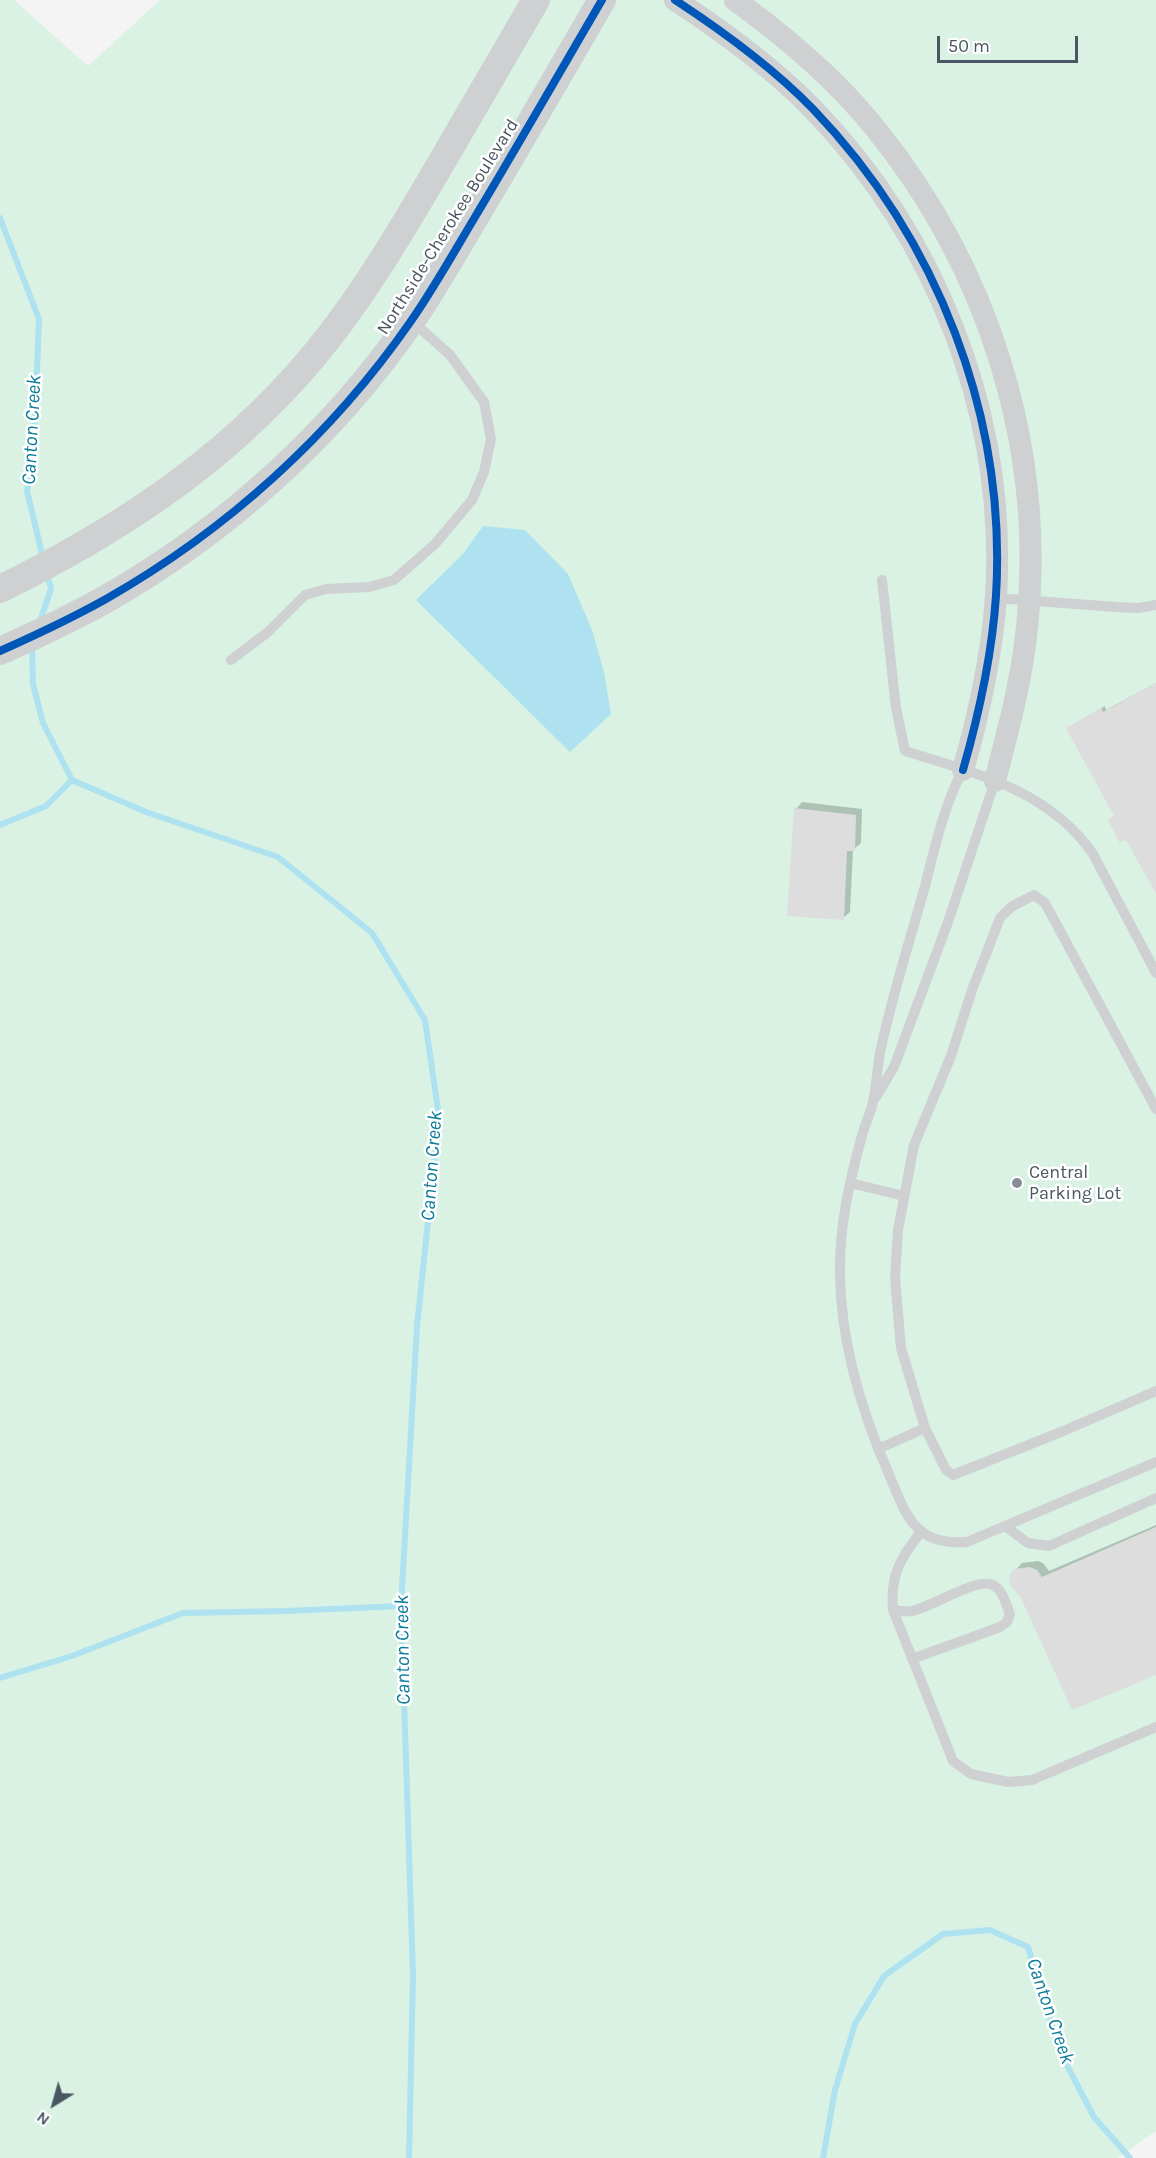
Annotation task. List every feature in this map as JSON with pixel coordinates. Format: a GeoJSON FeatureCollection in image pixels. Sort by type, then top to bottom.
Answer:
{"type":"FeatureCollection","features":[{"type":"Feature","properties":{"kind":"street","name":"Northside-Cherokee Boulevard"},"geometry":{"type":"LineString","coordinates":[[0,589],[68,555],[153,502],[242,431],[298,373],[328,339],[400,234],[536,0]]}},
{"type":"Feature","properties":{"kind":"street","name":"Northside-Cherokee Boulevard"},"geometry":{"type":"LineString","coordinates":[[0,651],[106,599],[178,554],[243,504],[314,439],[350,399],[411,321],[485,201],[602,0]]}},
{"type":"Feature","properties":{"kind":"street"},"geometry":{"type":"LineString","coordinates":[[675,0],[738,44],[790,87],[812,108],[864,167],[926,265],[957,336],[972,380],[982,420],[994,497],[997,539],[996,598],[986,672],[963,770]]}},
{"type":"Feature","properties":{"kind":"street"},"geometry":{"type":"LineString","coordinates":[[735,0],[786,39],[875,127],[913,179],[955,248],[990,329],[1014,413],[1023,456],[1031,564],[1028,624],[1018,690],[995,782]]}},
{"type":"Feature","properties":{"kind":"lane"},"geometry":{"type":"LineString","coordinates":[[231,660],[268,632],[305,595],[326,589],[369,587],[394,580],[435,544],[472,500],[484,472],[491,439],[484,402],[450,355],[411,321]]}},
{"type":"Feature","properties":{"kind":"lane"},"geometry":{"type":"LineString","coordinates":[[882,580],[896,708],[905,751],[995,782],[1042,804],[1066,822],[1093,854],[1156,973]]}},
{"type":"Feature","properties":{"kind":"lane"},"geometry":{"type":"LineString","coordinates":[[996,598],[1116,607],[1139,608],[1156,605]]}},
{"type":"Feature","properties":{"kind":"lane"},"geometry":{"type":"LineString","coordinates":[[963,770],[954,786],[931,861],[888,1019],[880,1051],[873,1103],[843,1213],[840,1254],[843,1323],[857,1389],[878,1449],[906,1513],[921,1532],[934,1540],[950,1543],[967,1542],[1156,1462]]}},
{"type":"Feature","properties":{"kind":"lane"},"geometry":{"type":"LineString","coordinates":[[873,1103],[897,1059],[948,922],[995,782]]}},
{"type":"Feature","properties":{"kind":"lane"},"geometry":{"type":"LineString","coordinates":[[1156,1109],[1045,903],[1034,895],[1011,907],[1000,918],[972,990],[951,1056],[914,1145],[898,1230],[895,1278],[901,1348],[926,1428],[946,1470],[953,1475],[1156,1391]]}},
{"type":"Feature","properties":{"kind":"lane"},"geometry":{"type":"LineString","coordinates":[[850,1183],[904,1196]]}},
{"type":"Feature","properties":{"kind":"lane"},"geometry":{"type":"LineString","coordinates":[[878,1449],[926,1428]]}},
{"type":"Feature","properties":{"kind":"lane"},"geometry":{"type":"LineString","coordinates":[[1005,1526],[1028,1543],[1049,1546],[1156,1498]]}},
{"type":"Feature","properties":{"kind":"lane"},"geometry":{"type":"LineString","coordinates":[[921,1532],[905,1553],[896,1572],[892,1596],[893,1610],[954,1761],[971,1773],[1008,1782],[1032,1780],[1156,1727]]}},
{"type":"Feature","properties":{"kind":"lane"},"geometry":{"type":"LineString","coordinates":[[893,1610],[921,1608],[983,1584],[993,1585],[1000,1591],[1010,1614],[1007,1622],[1000,1628],[912,1659]]}},
{"type":"Feature","properties":{"kind":"green space"},"geometry":{"type":"Polygon","coordinates":[[[0,0],[14,0],[88,66],[160,0],[1156,0],[1156,2131],[1117,2158],[0,2158],[0,0]]]}},
{"type":"Feature","properties":{"kind":"water"},"geometry":{"type":"Polygon","coordinates":[[[483,526],[525,530],[568,574],[592,630],[604,672],[611,714],[570,752],[416,600],[463,554],[483,526]]]}},
{"type":"Feature","properties":{"kind":"building"},"geometry":{"type":"Polygon","coordinates":[[[1156,683],[1156,894],[1126,840],[1120,843],[1107,819],[1114,816],[1066,728],[1101,708],[1103,712],[1156,683]]]}},
{"type":"Feature","properties":{"kind":"building"},"geometry":{"type":"Polygon","coordinates":[[[794,808],[856,815],[855,851],[847,851],[844,920],[787,916],[794,808]]]}},
{"type":"Feature","properties":{"kind":"building"},"geometry":{"type":"Polygon","coordinates":[[[1156,1527],[1156,1675],[1072,1710],[1020,1596],[1009,1581],[1010,1574],[1014,1569],[1030,1567],[1037,1570],[1042,1577],[1156,1527]]]}},
{"type":"Feature","properties":{"kind":"waterway","name":"Canton Creek"},"geometry":{"type":"LineString","coordinates":[[0,218],[39,319],[35,421],[27,491],[43,558]]}},
{"type":"Feature","properties":{"kind":"waterway","name":"Canton Creek"},"geometry":{"type":"LineString","coordinates":[[39,624],[51,589],[47,574]]}},
{"type":"Feature","properties":{"kind":"waterway","name":"Canton Creek"},"geometry":{"type":"LineString","coordinates":[[32,645],[33,684],[43,723],[72,780],[146,812],[278,857],[372,933],[425,1020],[439,1117],[417,1326],[401,1606],[413,1975],[409,2158]]}},
{"type":"Feature","properties":{"kind":"waterway"},"geometry":{"type":"LineString","coordinates":[[0,825],[46,806],[72,780]]}},
{"type":"Feature","properties":{"kind":"waterway"},"geometry":{"type":"LineString","coordinates":[[0,1678],[72,1656],[183,1613],[401,1606]]}},
{"type":"Feature","properties":{"kind":"waterway","name":"Canton Creek"},"geometry":{"type":"LineString","coordinates":[[823,2158],[835,2090],[855,2024],[884,1976],[943,1934],[990,1930],[1028,1947],[1061,2054],[1094,2117],[1130,2158]]}},
{"type":"Feature","properties":{"kind":"cycle path"},"geometry":{"type":"LineString","coordinates":[[0,651],[106,599],[151,572],[235,511],[312,441],[380,363],[428,296],[602,0]]}},
{"type":"Feature","properties":{"kind":"cycle path"},"geometry":{"type":"LineString","coordinates":[[675,0],[764,64],[813,109],[857,160],[895,214],[928,272],[955,333],[976,397],[989,462],[996,529],[996,596],[988,662],[963,770]]}},
{"type":"Feature","properties":{"kind":"place","name":"Central Parking Lot"},"geometry":{"type":"Point","coordinates":[1017,1183]}}]}
